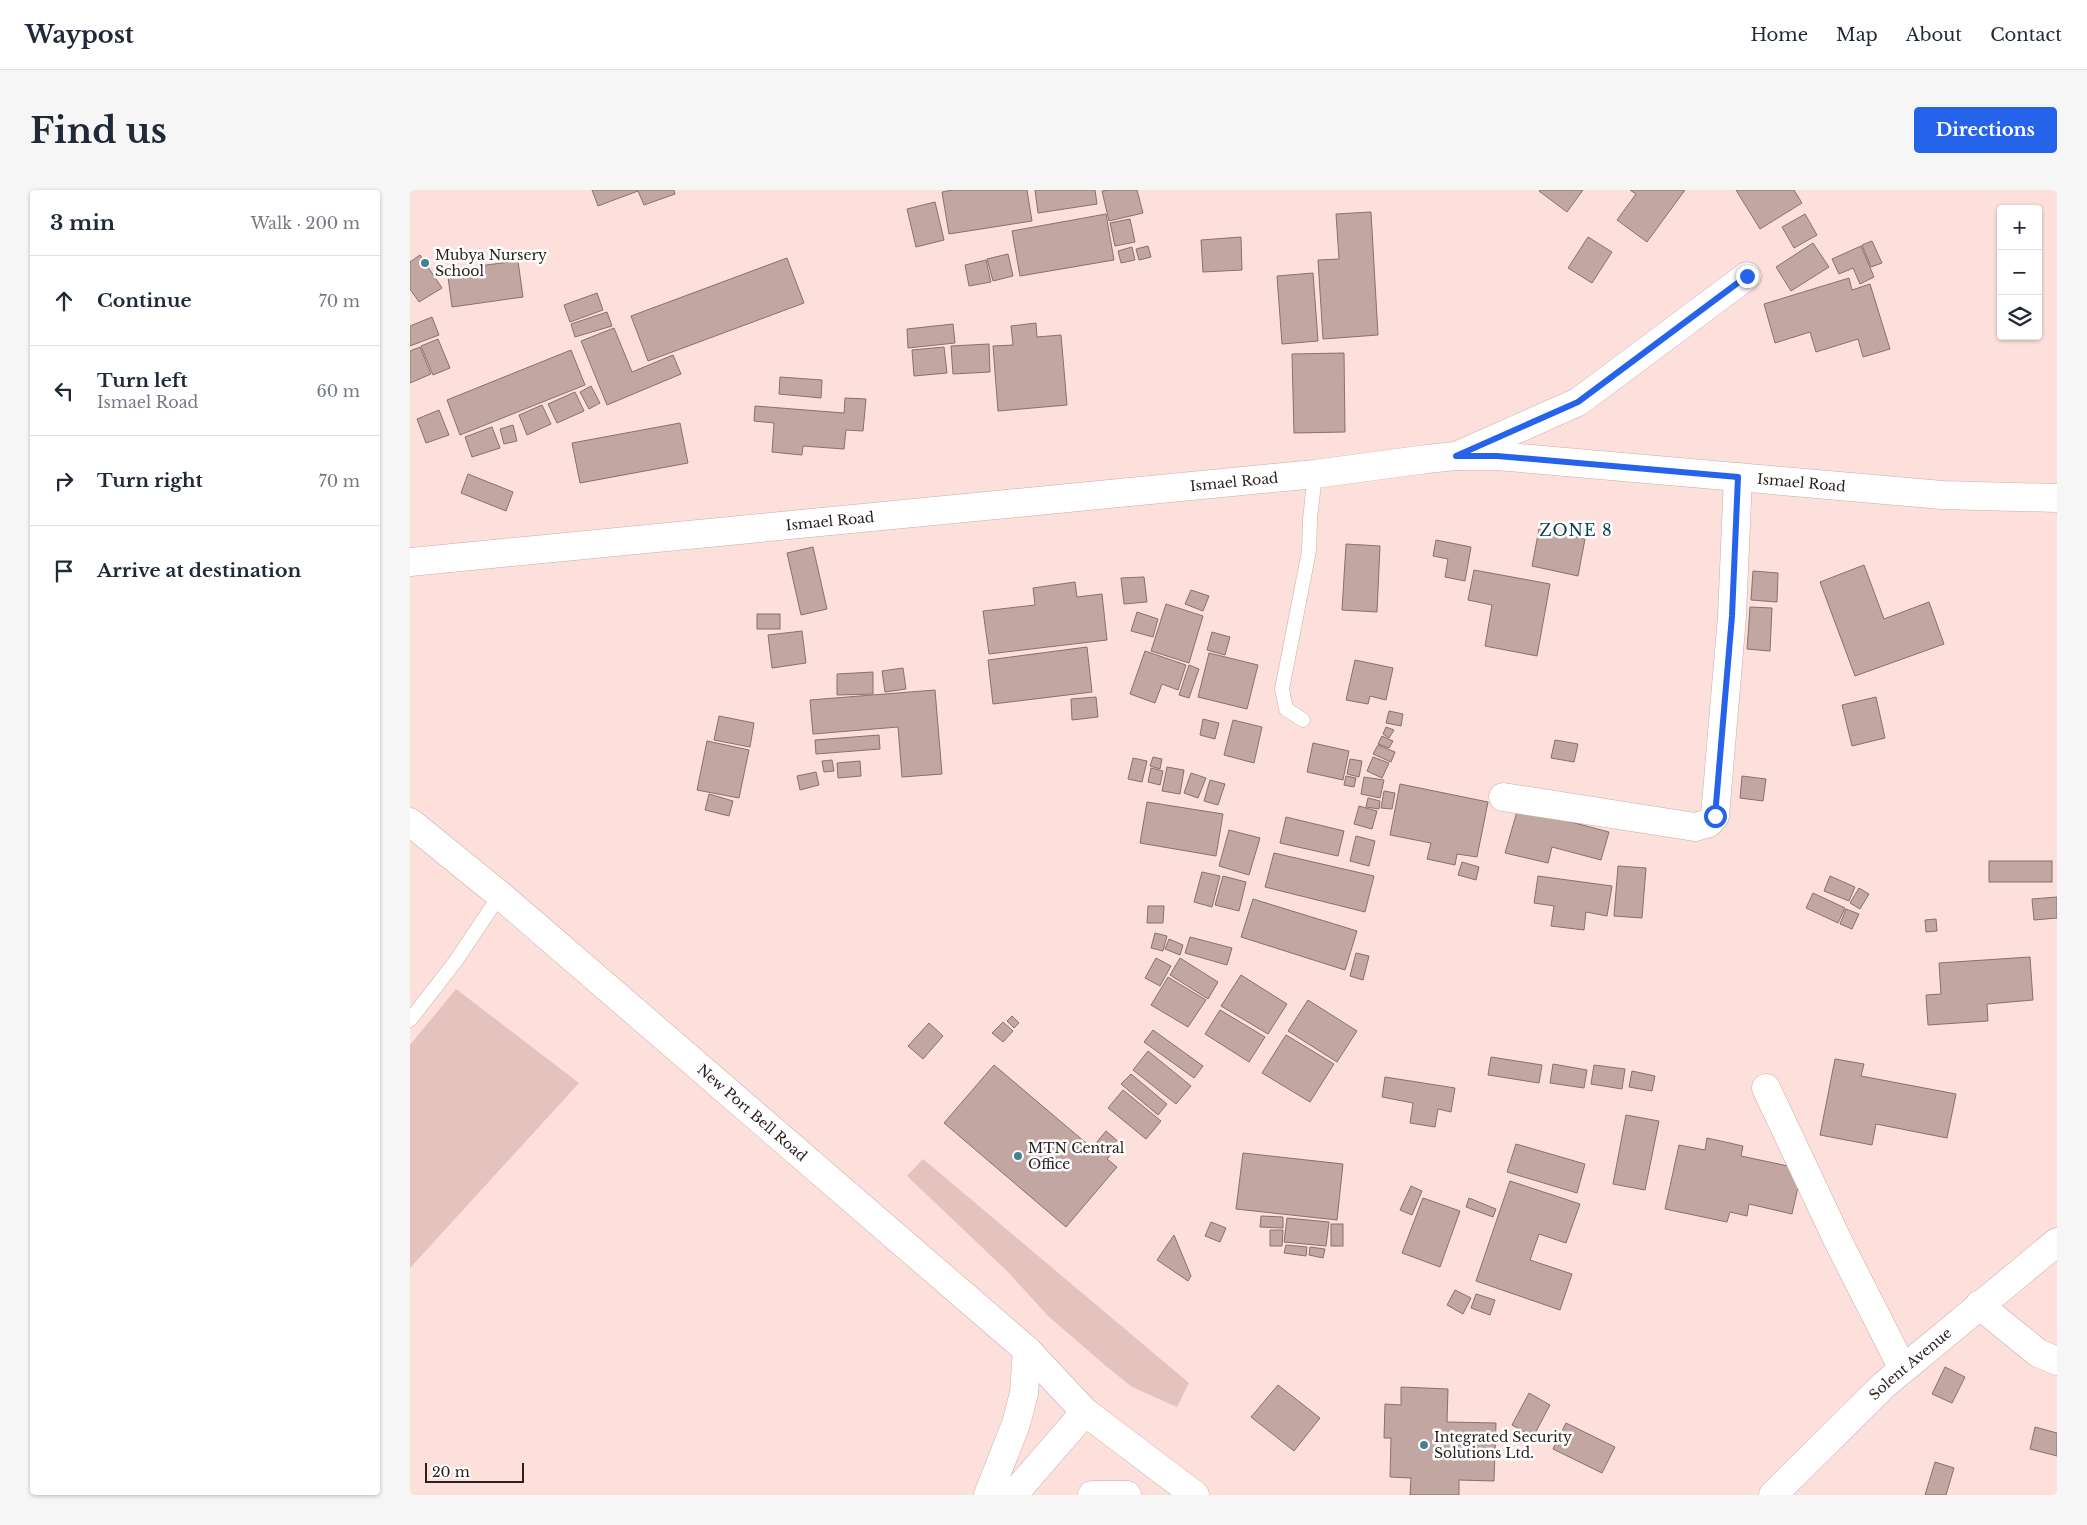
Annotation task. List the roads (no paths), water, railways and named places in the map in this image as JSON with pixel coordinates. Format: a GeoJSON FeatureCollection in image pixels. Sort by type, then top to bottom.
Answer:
{"type":"FeatureCollection","features":[{"type":"Feature","properties":{"kind":"street"},"geometry":{"type":"LineString","coordinates":[[1456,456],[1578,402],[1747,276]]}},
{"type":"Feature","properties":{"kind":"street","name":"Ismael Road"},"geometry":{"type":"LineString","coordinates":[[410,562],[1315,474],[1456,456],[1497,456],[1942,495],[2057,498]]}},
{"type":"Feature","properties":{"kind":"street"},"geometry":{"type":"LineString","coordinates":[[1503,797],[1695,826],[1709,823],[1715,816],[1732,616],[1738,477]]}},
{"type":"Feature","properties":{"kind":"street","name":"New Port Bell Road"},"geometry":{"type":"LineString","coordinates":[[410,822],[500,895],[1027,1350],[1085,1412],[1195,1495]]}},
{"type":"Feature","properties":{"kind":"street"},"geometry":{"type":"LineString","coordinates":[[1766,1088],[1840,1244],[1903,1369]]}},
{"type":"Feature","properties":{"kind":"street","name":"Solent Avenue"},"geometry":{"type":"LineString","coordinates":[[1773,1495],[1884,1385],[2057,1242]]}},
{"type":"Feature","properties":{"kind":"street"},"geometry":{"type":"LineString","coordinates":[[1979,1305],[2038,1353],[2057,1361]]}},
{"type":"Feature","properties":{"kind":"street"},"geometry":{"type":"LineString","coordinates":[[988,1495],[1016,1424],[1024,1393],[1027,1350]]}},
{"type":"Feature","properties":{"kind":"street"},"geometry":{"type":"LineString","coordinates":[[1014,1495],[1085,1412]]}},
{"type":"Feature","properties":{"kind":"street"},"geometry":{"type":"LineString","coordinates":[[1092,1495],[1127,1495]]}},
{"type":"Feature","properties":{"kind":"lane"},"geometry":{"type":"LineString","coordinates":[[1303,720],[1286,709],[1282,689],[1309,551],[1315,474]]}},
{"type":"Feature","properties":{"kind":"lane"},"geometry":{"type":"LineString","coordinates":[[410,1020],[455,962],[500,895]]}},
{"type":"Feature","properties":{"kind":"place","name":"Mubya Nursery School"},"geometry":{"type":"Point","coordinates":[425,263]}},
{"type":"Feature","properties":{"kind":"place","name":"MTN Central Office"},"geometry":{"type":"Point","coordinates":[1018,1156]}},
{"type":"Feature","properties":{"kind":"place","name":"Integrated Security Solutions Ltd."},"geometry":{"type":"Point","coordinates":[1424,1445]}},
{"type":"Feature","properties":{"kind":"district","name":"ZONE 8"},"geometry":{"type":"Point","coordinates":[1576,530]}}]}
